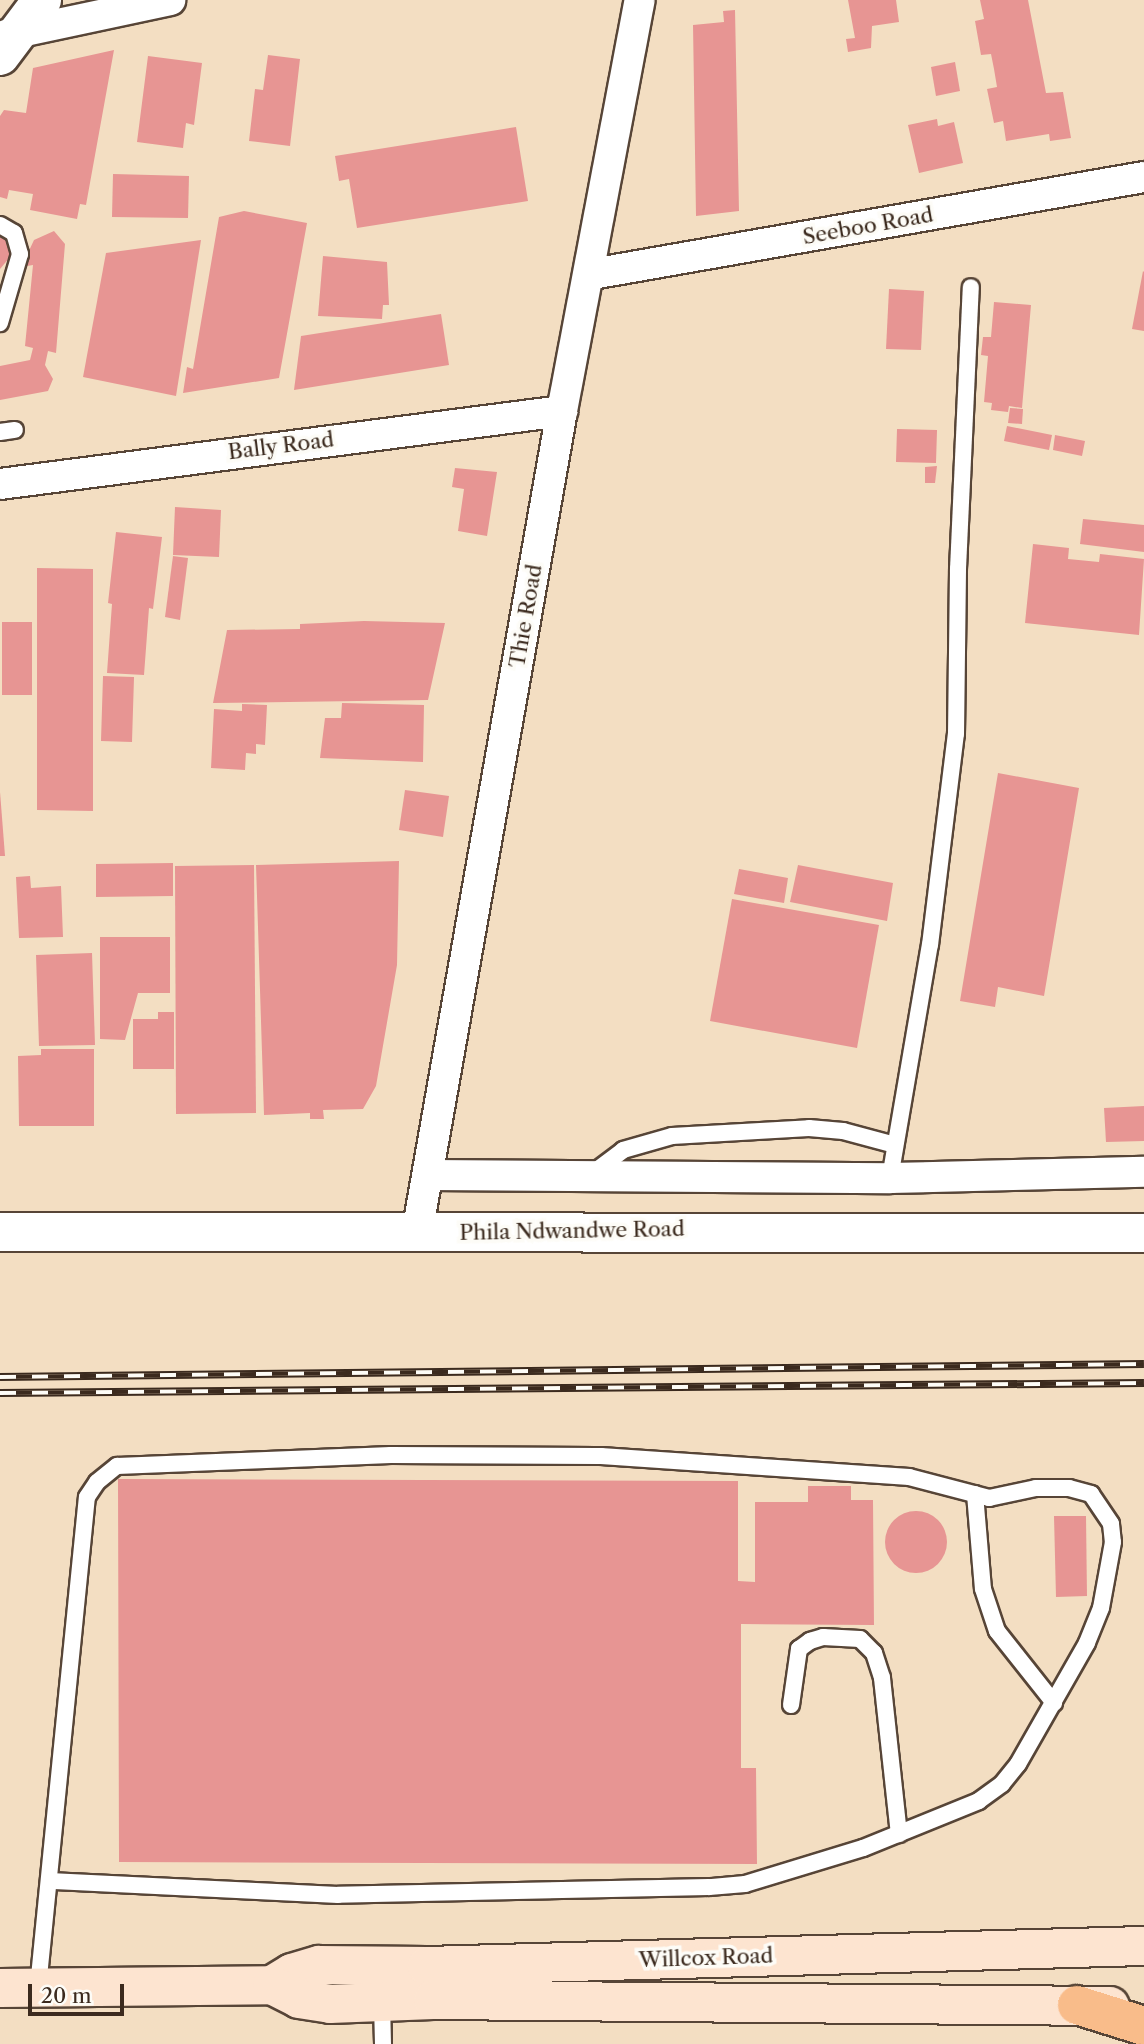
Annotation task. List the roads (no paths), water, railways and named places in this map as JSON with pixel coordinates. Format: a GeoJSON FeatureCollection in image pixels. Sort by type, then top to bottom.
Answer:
{"type":"FeatureCollection","features":[{"type":"Feature","properties":{"kind":"main road","name":"Willcox Road"},"geometry":{"type":"LineString","coordinates":[[272,1985],[292,1973],[319,1965],[1144,1946]]}},
{"type":"Feature","properties":{"kind":"main road","name":"Willcox Road"},"geometry":{"type":"LineString","coordinates":[[0,1988],[272,1985],[299,1999],[382,2003],[447,2000],[1144,2007]]}},
{"type":"Feature","properties":{"kind":"main road"},"geometry":{"type":"LineString","coordinates":[[1077,2005],[1144,2026]]}},
{"type":"Feature","properties":{"kind":"street"},"geometry":{"type":"LineString","coordinates":[[5,42],[42,0]]}},
{"type":"Feature","properties":{"kind":"street"},"geometry":{"type":"LineString","coordinates":[[5,42],[127,4],[170,0]]}},
{"type":"Feature","properties":{"kind":"street","name":"Thie Road"},"geometry":{"type":"LineString","coordinates":[[417,1233],[562,411],[592,274],[640,0]]}},
{"type":"Feature","properties":{"kind":"street","name":"Seeboo Road"},"geometry":{"type":"LineString","coordinates":[[592,274],[1144,177]]}},
{"type":"Feature","properties":{"kind":"street","name":"Bally Road"},"geometry":{"type":"LineString","coordinates":[[0,484],[562,411]]}},
{"type":"Feature","properties":{"kind":"street"},"geometry":{"type":"LineString","coordinates":[[429,1175],[593,1173],[890,1178],[1144,1172]]}},
{"type":"Feature","properties":{"kind":"street","name":"Phila Ndwandwe Road"},"geometry":{"type":"LineString","coordinates":[[0,1232],[417,1233],[655,1229],[1144,1233]]}},
{"type":"Feature","properties":{"kind":"lane"},"geometry":{"type":"LineString","coordinates":[[0,225],[14,233],[20,254],[0,323]]}},
{"type":"Feature","properties":{"kind":"lane"},"geometry":{"type":"LineString","coordinates":[[890,1178],[930,945],[956,734],[958,569],[971,287]]}},
{"type":"Feature","properties":{"kind":"lane"},"geometry":{"type":"LineString","coordinates":[[593,1173],[623,1150],[672,1136],[809,1128],[843,1130],[895,1145]]}},
{"type":"Feature","properties":{"kind":"lane"},"geometry":{"type":"LineString","coordinates":[[38,1987],[87,1497],[97,1482],[117,1466],[391,1455],[601,1455],[909,1477],[989,1497],[1036,1488],[1069,1488],[1091,1494],[1111,1524],[1113,1542],[1101,1608],[1054,1703],[1002,1784],[947,1817],[782,1874],[709,1887],[338,1895],[49,1881]]}},
{"type":"Feature","properties":{"kind":"lane"},"geometry":{"type":"LineString","coordinates":[[975,1494],[983,1589],[997,1630],[1054,1703]]}},
{"type":"Feature","properties":{"kind":"lane"},"geometry":{"type":"LineString","coordinates":[[791,1705],[799,1649],[810,1641],[823,1637],[860,1640],[873,1653],[883,1678],[900,1833]]}},
{"type":"Feature","properties":{"kind":"lane"},"geometry":{"type":"LineString","coordinates":[[380,1965],[383,2044]]}},
{"type":"Feature","properties":{"kind":"railway"},"geometry":{"type":"LineString","coordinates":[[0,1377],[1144,1364]]}},
{"type":"Feature","properties":{"kind":"railway"},"geometry":{"type":"LineString","coordinates":[[0,1393],[1144,1383]]}}]}
